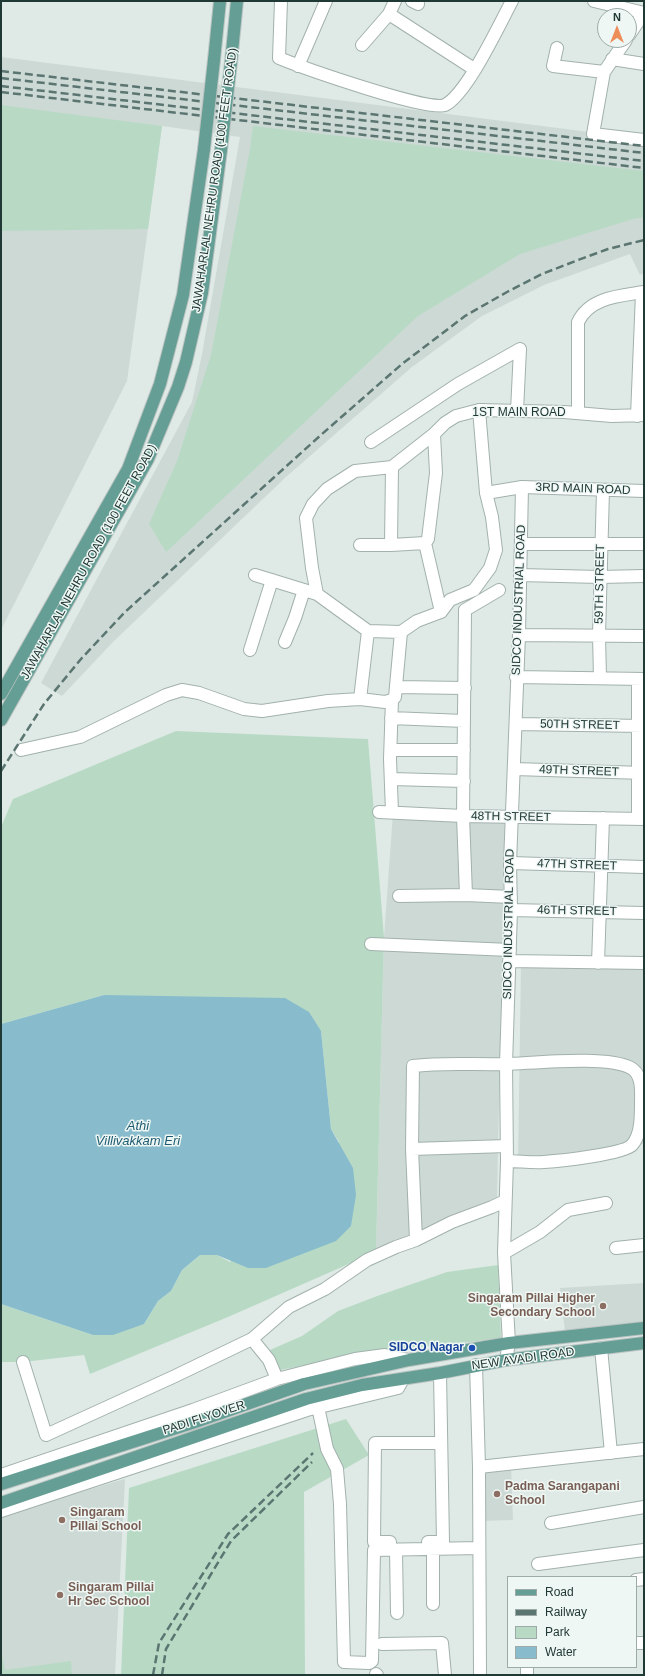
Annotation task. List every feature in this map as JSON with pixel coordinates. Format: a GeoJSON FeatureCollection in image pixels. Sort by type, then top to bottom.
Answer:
{"type":"FeatureCollection","features":[{"type":"Feature","properties":{"kind":"main road","name":"JAWAHARLAL NEHRU ROAD (100 FEET ROAD)"},"geometry":{"type":"LineString","coordinates":[[1,694],[128,469],[160,384],[183,295],[204,150],[220,1]]}},
{"type":"Feature","properties":{"kind":"main road","name":"JAWAHARLAL NEHRU ROAD (100 FEET ROAD)"},"geometry":{"type":"LineString","coordinates":[[1,720],[148,459],[178,387],[186,362],[202,293],[221,150],[237,1]]}},
{"type":"Feature","properties":{"kind":"main road","name":"NEW AVADI ROAD"},"geometry":{"type":"LineString","coordinates":[[409,1360],[509,1343],[644,1328]]}},
{"type":"Feature","properties":{"kind":"main road","name":"NEW AVADI ROAD"},"geometry":{"type":"LineString","coordinates":[[402,1379],[506,1360],[644,1343]]}},
{"type":"Feature","properties":{"kind":"main road","name":"PADI FLYOVER"},"geometry":{"type":"LineString","coordinates":[[1,1484],[198,1421],[304,1384],[409,1360]]}},
{"type":"Feature","properties":{"kind":"main road","name":"PADI FLYOVER"},"geometry":{"type":"LineString","coordinates":[[1,1503],[306,1399],[362,1385],[402,1379]]}},
{"type":"Feature","properties":{"kind":"street"},"geometry":{"type":"LineString","coordinates":[[281,1],[279,58],[298,66],[378,92],[420,103],[443,105],[454,98],[474,69],[512,1]]}},
{"type":"Feature","properties":{"kind":"street"},"geometry":{"type":"LineString","coordinates":[[298,66],[326,1]]}},
{"type":"Feature","properties":{"kind":"street"},"geometry":{"type":"LineString","coordinates":[[362,45],[389,14],[395,1]]}},
{"type":"Feature","properties":{"kind":"street"},"geometry":{"type":"LineString","coordinates":[[594,1],[644,13],[637,23]]}},
{"type":"Feature","properties":{"kind":"street"},"geometry":{"type":"LineString","coordinates":[[389,14],[474,69]]}},
{"type":"Feature","properties":{"kind":"street"},"geometry":{"type":"LineString","coordinates":[[557,48],[553,66],[604,72]]}},
{"type":"Feature","properties":{"kind":"street"},"geometry":{"type":"LineString","coordinates":[[620,48],[604,72],[593,134],[644,140]]}},
{"type":"Feature","properties":{"kind":"street"},"geometry":{"type":"LineString","coordinates":[[612,59],[644,64]]}},
{"type":"Feature","properties":{"kind":"street"},"geometry":{"type":"LineString","coordinates":[[578,413],[578,322],[582,314],[594,304],[608,298],[643,292],[640,415]]}},
{"type":"Feature","properties":{"kind":"street"},"geometry":{"type":"LineString","coordinates":[[371,442],[458,384],[520,348],[517,411]]}},
{"type":"Feature","properties":{"kind":"street"},"geometry":{"type":"LineString","coordinates":[[474,590],[490,568],[496,550],[492,517],[486,493],[479,410]]}},
{"type":"Feature","properties":{"kind":"street","name":"1ST MAIN ROAD"},"geometry":{"type":"LineString","coordinates":[[392,467],[434,434],[445,423],[456,416],[479,410],[640,415]]}},
{"type":"Feature","properties":{"kind":"street"},"geometry":{"type":"LineString","coordinates":[[434,434],[436,473],[428,539],[425,543],[441,612]]}},
{"type":"Feature","properties":{"kind":"street"},"geometry":{"type":"LineString","coordinates":[[317,594],[312,568],[306,518],[313,504],[327,489],[355,471],[392,467],[391,545]]}},
{"type":"Feature","properties":{"kind":"street","name":"3RD MAIN ROAD"},"geometry":{"type":"LineString","coordinates":[[486,493],[522,487],[644,491]]}},
{"type":"Feature","properties":{"kind":"street","name":"SIDCO INDUSTRIAL ROAD"},"geometry":{"type":"LineString","coordinates":[[506,1360],[509,1343],[504,1253],[507,1161],[506,1064],[511,910],[510,863],[516,724],[516,677],[519,635],[522,487]]}},
{"type":"Feature","properties":{"kind":"street","name":"59TH STREET"},"geometry":{"type":"LineString","coordinates":[[600,678],[599,635],[603,490]]}},
{"type":"Feature","properties":{"kind":"street"},"geometry":{"type":"LineString","coordinates":[[360,545],[425,543]]}},
{"type":"Feature","properties":{"kind":"street"},"geometry":{"type":"LineString","coordinates":[[521,544],[644,544]]}},
{"type":"Feature","properties":{"kind":"street"},"geometry":{"type":"LineString","coordinates":[[255,575],[317,594],[368,631],[401,632],[417,622],[441,612],[450,600],[474,590],[520,588]]}},
{"type":"Feature","properties":{"kind":"street"},"geometry":{"type":"LineString","coordinates":[[520,575],[600,577],[644,576]]}},
{"type":"Feature","properties":{"kind":"street"},"geometry":{"type":"LineString","coordinates":[[250,650],[272,580]]}},
{"type":"Feature","properties":{"kind":"street"},"geometry":{"type":"LineString","coordinates":[[285,642],[296,618],[304,590]]}},
{"type":"Feature","properties":{"kind":"street"},"geometry":{"type":"LineString","coordinates":[[466,895],[463,816],[465,610],[499,590]]}},
{"type":"Feature","properties":{"kind":"street"},"geometry":{"type":"LineString","coordinates":[[360,699],[368,631]]}},
{"type":"Feature","properties":{"kind":"street"},"geometry":{"type":"LineString","coordinates":[[392,812],[390,750],[391,718],[392,700],[395,697],[401,632]]}},
{"type":"Feature","properties":{"kind":"street"},"geometry":{"type":"LineString","coordinates":[[519,635],[644,636]]}},
{"type":"Feature","properties":{"kind":"street"},"geometry":{"type":"LineString","coordinates":[[516,677],[641,679],[641,818]]}},
{"type":"Feature","properties":{"kind":"street"},"geometry":{"type":"LineString","coordinates":[[396,687],[465,688]]}},
{"type":"Feature","properties":{"kind":"street"},"geometry":{"type":"LineString","coordinates":[[21,750],[80,737],[166,695],[182,690],[199,693],[244,709],[262,711],[328,701],[360,699],[385,702],[392,700]]}},
{"type":"Feature","properties":{"kind":"street"},"geometry":{"type":"LineString","coordinates":[[391,718],[464,721]]}},
{"type":"Feature","properties":{"kind":"street","name":"50TH STREET"},"geometry":{"type":"LineString","coordinates":[[516,724],[641,726]]}},
{"type":"Feature","properties":{"kind":"street"},"geometry":{"type":"LineString","coordinates":[[390,750],[464,750]]}},
{"type":"Feature","properties":{"kind":"street","name":"49TH STREET"},"geometry":{"type":"LineString","coordinates":[[514,769],[640,773]]}},
{"type":"Feature","properties":{"kind":"street"},"geometry":{"type":"LineString","coordinates":[[391,779],[464,781]]}},
{"type":"Feature","properties":{"kind":"street","name":"48TH STREET"},"geometry":{"type":"LineString","coordinates":[[379,812],[463,816],[641,818]]}},
{"type":"Feature","properties":{"kind":"street"},"geometry":{"type":"LineString","coordinates":[[598,963],[601,911],[603,818]]}},
{"type":"Feature","properties":{"kind":"street","name":"47TH STREET"},"geometry":{"type":"LineString","coordinates":[[510,863],[602,867],[644,867]]}},
{"type":"Feature","properties":{"kind":"street"},"geometry":{"type":"LineString","coordinates":[[399,896],[466,895],[511,897]]}},
{"type":"Feature","properties":{"kind":"street","name":"46TH STREET"},"geometry":{"type":"LineString","coordinates":[[511,910],[644,913]]}},
{"type":"Feature","properties":{"kind":"street"},"geometry":{"type":"LineString","coordinates":[[371,944],[598,963],[644,963]]}},
{"type":"Feature","properties":{"kind":"street"},"geometry":{"type":"LineString","coordinates":[[416,1240],[412,1149],[413,1066],[430,1064],[506,1064],[575,1061],[613,1063],[632,1069],[641,1081],[641,1114],[637,1138],[631,1146],[617,1152],[542,1162],[507,1161]]}},
{"type":"Feature","properties":{"kind":"street"},"geometry":{"type":"LineString","coordinates":[[412,1149],[507,1146]]}},
{"type":"Feature","properties":{"kind":"street"},"geometry":{"type":"LineString","coordinates":[[22,1362],[46,1435],[252,1339],[289,1307],[325,1289],[367,1260],[416,1240],[452,1222],[505,1201]]}},
{"type":"Feature","properties":{"kind":"street"},"geometry":{"type":"LineString","coordinates":[[504,1253],[540,1232],[568,1210],[606,1203]]}},
{"type":"Feature","properties":{"kind":"street"},"geometry":{"type":"LineString","coordinates":[[616,1248],[644,1245]]}},
{"type":"Feature","properties":{"kind":"street"},"geometry":{"type":"LineString","coordinates":[[252,1339],[269,1360],[277,1379]]}},
{"type":"Feature","properties":{"kind":"street"},"geometry":{"type":"LineString","coordinates":[[601,1348],[611,1453]]}},
{"type":"Feature","properties":{"kind":"street"},"geometry":{"type":"LineString","coordinates":[[1,1476],[193,1410],[277,1379],[355,1359],[385,1355],[409,1360]]}},
{"type":"Feature","properties":{"kind":"street"},"geometry":{"type":"LineString","coordinates":[[476,1365],[479,1467],[480,1675]]}},
{"type":"Feature","properties":{"kind":"street"},"geometry":{"type":"LineString","coordinates":[[440,1373],[443,1542],[374,1542],[375,1443],[441,1443]]}},
{"type":"Feature","properties":{"kind":"street"},"geometry":{"type":"LineString","coordinates":[[1,1511],[318,1407],[398,1388],[402,1379]]}},
{"type":"Feature","properties":{"kind":"street"},"geometry":{"type":"LineString","coordinates":[[318,1407],[327,1449],[337,1469],[338,1478],[345,1662],[369,1663],[372,1661],[374,1550],[479,1548]]}},
{"type":"Feature","properties":{"kind":"street"},"geometry":{"type":"LineString","coordinates":[[479,1467],[644,1449]]}},
{"type":"Feature","properties":{"kind":"street"},"geometry":{"type":"LineString","coordinates":[[551,1523],[644,1507]]}},
{"type":"Feature","properties":{"kind":"street"},"geometry":{"type":"LineString","coordinates":[[433,1549],[434,1604]]}},
{"type":"Feature","properties":{"kind":"street"},"geometry":{"type":"LineString","coordinates":[[396,1550],[397,1613]]}},
{"type":"Feature","properties":{"kind":"street"},"geometry":{"type":"LineString","coordinates":[[538,1564],[644,1550]]}},
{"type":"Feature","properties":{"kind":"street"},"geometry":{"type":"LineString","coordinates":[[382,1644],[442,1643],[445,1675]]}},
{"type":"Feature","properties":{"kind":"shaded area"},"geometry":{"type":"Polygon","coordinates":[[[1,57],[644,139],[644,273],[640,275],[630,254],[544,285],[482,316],[412,367],[286,477],[114,641],[62,696],[41,683],[192,402],[202,354],[240,137],[162,126],[127,381],[1,630],[1,57]]]}},
{"type":"Feature","properties":{"kind":"shaded area"},"geometry":{"type":"Polygon","coordinates":[[[393,813],[505,814],[497,1197],[376,1252],[384,937],[393,813]]]}},
{"type":"Feature","properties":{"kind":"shaded area"},"geometry":{"type":"Polygon","coordinates":[[[521,965],[644,966],[644,1144],[518,1161],[521,965]]]}},
{"type":"Feature","properties":{"kind":"shaded area","name":"Singaram Pillai Higher Secondary School"},"geometry":{"type":"Polygon","coordinates":[[[644,1283],[644,1324],[565,1331],[560,1288],[644,1283]]]}},
{"type":"Feature","properties":{"kind":"shaded area","name":"Padma Sarangapani School"},"geometry":{"type":"Polygon","coordinates":[[[511,1467],[513,1520],[482,1521],[482,1468],[511,1467]]]}},
{"type":"Feature","properties":{"kind":"shaded area","name":"Singaram Pillai Hr Sec School"},"geometry":{"type":"Polygon","coordinates":[[[125,1479],[115,1675],[1,1675],[1,1515],[125,1479]]]}},
{"type":"Feature","properties":{"kind":"green space"},"geometry":{"type":"Polygon","coordinates":[[[1,105],[162,126],[148,229],[1,231],[1,105]]]}},
{"type":"Feature","properties":{"kind":"green space"},"geometry":{"type":"Polygon","coordinates":[[[253,126],[644,171],[644,217],[633,219],[520,254],[418,316],[166,552],[149,524],[177,461],[211,355],[253,126]]]}},
{"type":"Feature","properties":{"kind":"green space"},"geometry":{"type":"Polygon","coordinates":[[[176,731],[368,739],[384,937],[376,1252],[228,1317],[90,1374],[84,1355],[23,1362],[1,1362],[1,1304],[93,1335],[144,1324],[158,1301],[171,1291],[182,1270],[200,1255],[217,1255],[230,1262],[339,1142],[331,1129],[321,1031],[104,995],[1,1024],[1,827],[13,799],[176,731]]]}},
{"type":"Feature","properties":{"kind":"green space"},"geometry":{"type":"Polygon","coordinates":[[[498,1265],[501,1338],[454,1344],[390,1349],[280,1370],[270,1350],[302,1336],[338,1311],[380,1295],[447,1272],[498,1265]]]}},
{"type":"Feature","properties":{"kind":"green space"},"geometry":{"type":"Polygon","coordinates":[[[346,1419],[369,1455],[304,1492],[305,1675],[121,1675],[129,1488],[346,1419]]]}},
{"type":"Feature","properties":{"kind":"green space"},"geometry":{"type":"Polygon","coordinates":[[[1,1651],[5,1670],[71,1661],[72,1675],[1,1675],[1,1651]]]}},
{"type":"Feature","properties":{"kind":"water","name":"Athi Villivakkam Eri"},"geometry":{"type":"Polygon","coordinates":[[[104,995],[285,998],[309,1012],[321,1031],[331,1129],[353,1168],[356,1195],[351,1226],[336,1241],[266,1268],[248,1268],[217,1255],[200,1255],[182,1270],[171,1291],[158,1301],[144,1324],[113,1335],[93,1335],[1,1304],[1,1024],[104,995]]]}},
{"type":"Feature","properties":{"kind":"railway"},"geometry":{"type":"LineString","coordinates":[[1,71],[644,146]]}},
{"type":"Feature","properties":{"kind":"railway"},"geometry":{"type":"LineString","coordinates":[[1,78],[644,153]]}},
{"type":"Feature","properties":{"kind":"railway"},"geometry":{"type":"LineString","coordinates":[[1,86],[644,161]]}},
{"type":"Feature","properties":{"kind":"railway"},"geometry":{"type":"LineString","coordinates":[[1,92],[644,168]]}},
{"type":"Feature","properties":{"kind":"railway"},"geometry":{"type":"LineString","coordinates":[[1,771],[44,704],[81,659],[125,612],[322,434],[402,364],[465,316],[542,274],[608,249],[644,240]]}},
{"type":"Feature","properties":{"kind":"railway"},"geometry":{"type":"LineString","coordinates":[[153,1675],[159,1643],[228,1534],[313,1453]]}},
{"type":"Feature","properties":{"kind":"railway"},"geometry":{"type":"LineString","coordinates":[[162,1675],[166,1649],[231,1541],[312,1462]]}},
{"type":"Feature","properties":{"kind":"place","name":"Singaram Pillai Higher Secondary School"},"geometry":{"type":"Point","coordinates":[603,1306]}},
{"type":"Feature","properties":{"kind":"place","name":"SIDCO Nagar"},"geometry":{"type":"Point","coordinates":[472,1348]}},
{"type":"Feature","properties":{"kind":"place","name":"Padma Sarangapani School"},"geometry":{"type":"Point","coordinates":[497,1494]}},
{"type":"Feature","properties":{"kind":"place","name":"Singaram Pillai School"},"geometry":{"type":"Point","coordinates":[62,1520]}},
{"type":"Feature","properties":{"kind":"place","name":"Singaram Pillai Hr Sec School"},"geometry":{"type":"Point","coordinates":[60,1595]}}]}
